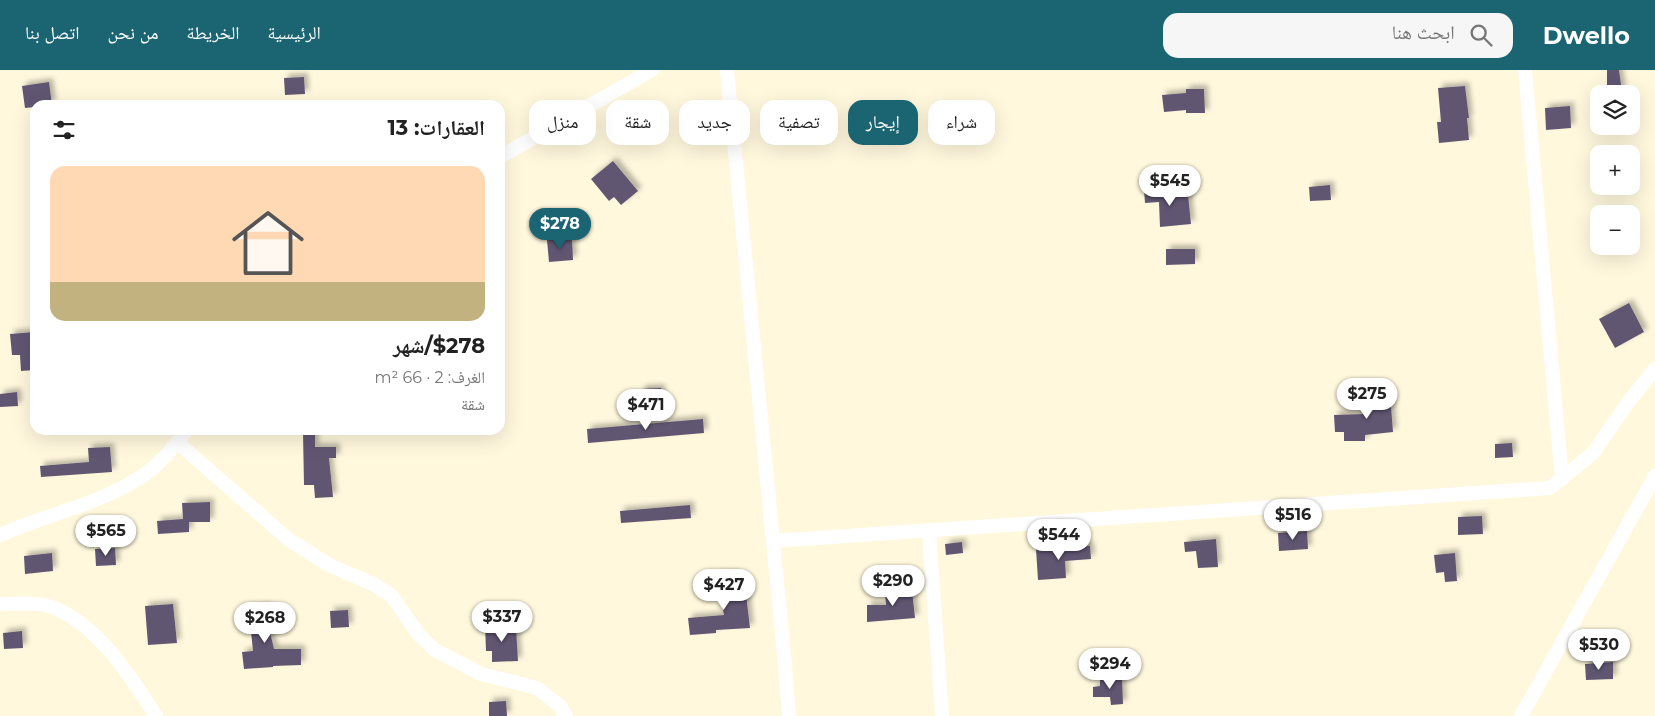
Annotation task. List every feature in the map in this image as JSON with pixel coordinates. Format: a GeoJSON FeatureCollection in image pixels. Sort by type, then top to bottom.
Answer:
{"type":"FeatureCollection","features":[{"type":"Feature","properties":{"kind":"street"},"geometry":{"type":"LineString","coordinates":[[505,154],[652,70]]}},
{"type":"Feature","properties":{"kind":"street"},"geometry":{"type":"LineString","coordinates":[[728,70],[789,716]]}},
{"type":"Feature","properties":{"kind":"street"},"geometry":{"type":"LineString","coordinates":[[1525,70],[1562,479]]}},
{"type":"Feature","properties":{"kind":"street"},"geometry":{"type":"LineString","coordinates":[[773,541],[1550,488],[1593,453],[1629,401],[1655,369]]}},
{"type":"Feature","properties":{"kind":"street"},"geometry":{"type":"LineString","coordinates":[[0,534],[75,507],[128,485],[150,471],[182,435]]}},
{"type":"Feature","properties":{"kind":"street"},"geometry":{"type":"LineString","coordinates":[[177,442],[288,539],[329,564],[373,584],[391,595],[419,635],[435,650],[481,674],[537,688],[560,706],[566,716]]}},
{"type":"Feature","properties":{"kind":"street"},"geometry":{"type":"LineString","coordinates":[[1521,716],[1655,476]]}},
{"type":"Feature","properties":{"kind":"street"},"geometry":{"type":"LineString","coordinates":[[929,530],[942,716]]}},
{"type":"Feature","properties":{"kind":"street"},"geometry":{"type":"LineString","coordinates":[[0,604],[36,604],[53,607],[78,621],[100,640],[138,688],[156,716]]}},
{"type":"Feature","properties":{"kind":"building"},"geometry":{"type":"Polygon","coordinates":[[[1607,70],[1619,70],[1621,85],[1607,85],[1607,70]]]}},
{"type":"Feature","properties":{"kind":"building"},"geometry":{"type":"Polygon","coordinates":[[[304,77],[305,94],[285,95],[284,78],[304,77]]]}},
{"type":"Feature","properties":{"kind":"building"},"geometry":{"type":"Polygon","coordinates":[[[49,82],[51,100],[30,100],[30,108],[25,108],[22,86],[49,82]]]}},
{"type":"Feature","properties":{"kind":"building"},"geometry":{"type":"Polygon","coordinates":[[[1465,86],[1469,118],[1467,118],[1469,140],[1439,143],[1437,122],[1441,122],[1438,88],[1465,86]]]}},
{"type":"Feature","properties":{"kind":"building"},"geometry":{"type":"Polygon","coordinates":[[[1186,89],[1204,89],[1205,113],[1186,113],[1186,110],[1164,112],[1162,95],[1186,93],[1186,89]]]}},
{"type":"Feature","properties":{"kind":"building"},"geometry":{"type":"Polygon","coordinates":[[[1570,106],[1571,128],[1546,130],[1545,108],[1570,106]]]}},
{"type":"Feature","properties":{"kind":"building"},"geometry":{"type":"Polygon","coordinates":[[[613,161],[638,191],[621,205],[614,197],[609,201],[591,179],[613,161]]]}},
{"type":"Feature","properties":{"kind":"building"},"geometry":{"type":"Polygon","coordinates":[[[1330,185],[1331,200],[1310,201],[1309,187],[1330,185]]]}},
{"type":"Feature","properties":{"kind":"building"},"geometry":{"type":"Polygon","coordinates":[[[1168,187],[1168,197],[1188,195],[1191,224],[1160,227],[1159,202],[1145,203],[1144,189],[1168,187]]]}},
{"type":"Feature","properties":{"kind":"building"},"geometry":{"type":"Polygon","coordinates":[[[572,239],[573,260],[549,262],[547,240],[572,239]]]}},
{"type":"Feature","properties":{"kind":"building"},"geometry":{"type":"Polygon","coordinates":[[[1166,249],[1195,249],[1195,264],[1166,265],[1166,249]]]}},
{"type":"Feature","properties":{"kind":"building"},"geometry":{"type":"Polygon","coordinates":[[[1629,303],[1644,332],[1615,348],[1599,319],[1629,303]]]}},
{"type":"Feature","properties":{"kind":"building"},"geometry":{"type":"Polygon","coordinates":[[[30,332],[30,370],[21,371],[20,355],[12,355],[10,334],[30,332]]]}},
{"type":"Feature","properties":{"kind":"building"},"geometry":{"type":"Polygon","coordinates":[[[661,388],[661,401],[641,402],[641,389],[661,388]]]}},
{"type":"Feature","properties":{"kind":"building"},"geometry":{"type":"Polygon","coordinates":[[[17,392],[18,406],[0,407],[0,394],[17,392]]]}},
{"type":"Feature","properties":{"kind":"building"},"geometry":{"type":"Polygon","coordinates":[[[1390,394],[1393,432],[1365,435],[1365,441],[1344,441],[1344,432],[1335,432],[1334,415],[1366,414],[1365,407],[1371,406],[1370,395],[1390,394]]]}},
{"type":"Feature","properties":{"kind":"building"},"geometry":{"type":"Polygon","coordinates":[[[703,419],[704,433],[588,443],[587,429],[703,419]]]}},
{"type":"Feature","properties":{"kind":"building"},"geometry":{"type":"Polygon","coordinates":[[[303,435],[315,435],[315,447],[336,447],[336,458],[329,458],[333,497],[315,498],[314,485],[304,485],[303,435]]]}},
{"type":"Feature","properties":{"kind":"building"},"geometry":{"type":"Polygon","coordinates":[[[1512,443],[1513,457],[1495,458],[1495,444],[1512,443]]]}},
{"type":"Feature","properties":{"kind":"building"},"geometry":{"type":"Polygon","coordinates":[[[110,447],[112,472],[41,477],[40,466],[89,462],[88,448],[110,447]]]}},
{"type":"Feature","properties":{"kind":"building"},"geometry":{"type":"Polygon","coordinates":[[[210,502],[210,522],[189,522],[189,532],[158,534],[157,521],[183,519],[182,503],[210,502]]]}},
{"type":"Feature","properties":{"kind":"building"},"geometry":{"type":"Polygon","coordinates":[[[690,505],[691,518],[621,523],[620,511],[690,505]]]}},
{"type":"Feature","properties":{"kind":"building"},"geometry":{"type":"Polygon","coordinates":[[[1482,516],[1483,534],[1458,535],[1458,517],[1482,516]]]}},
{"type":"Feature","properties":{"kind":"building"},"geometry":{"type":"Polygon","coordinates":[[[1307,531],[1308,549],[1279,551],[1278,533],[1307,531]]]}},
{"type":"Feature","properties":{"kind":"building"},"geometry":{"type":"Polygon","coordinates":[[[1216,539],[1218,567],[1198,568],[1196,551],[1185,552],[1184,542],[1216,539]]]}},
{"type":"Feature","properties":{"kind":"building"},"geometry":{"type":"Polygon","coordinates":[[[962,542],[963,553],[946,555],[945,544],[962,542]]]}},
{"type":"Feature","properties":{"kind":"building"},"geometry":{"type":"Polygon","coordinates":[[[1090,546],[1091,559],[1065,561],[1066,578],[1038,580],[1036,549],[1090,546]]]}},
{"type":"Feature","properties":{"kind":"building"},"geometry":{"type":"Polygon","coordinates":[[[115,548],[116,565],[96,566],[95,549],[115,548]]]}},
{"type":"Feature","properties":{"kind":"building"},"geometry":{"type":"Polygon","coordinates":[[[52,553],[53,571],[25,574],[24,556],[52,553]]]}},
{"type":"Feature","properties":{"kind":"building"},"geometry":{"type":"Polygon","coordinates":[[[1455,553],[1457,581],[1445,582],[1444,572],[1436,573],[1434,555],[1455,553]]]}},
{"type":"Feature","properties":{"kind":"building"},"geometry":{"type":"Polygon","coordinates":[[[736,575],[737,594],[746,594],[750,628],[716,630],[716,633],[690,635],[688,618],[724,615],[716,576],[736,575]]]}},
{"type":"Feature","properties":{"kind":"building"},"geometry":{"type":"Polygon","coordinates":[[[912,590],[915,618],[867,622],[867,605],[886,605],[885,592],[912,590]]]}},
{"type":"Feature","properties":{"kind":"building"},"geometry":{"type":"Polygon","coordinates":[[[173,604],[177,643],[148,645],[145,606],[173,604]]]}},
{"type":"Feature","properties":{"kind":"building"},"geometry":{"type":"Polygon","coordinates":[[[267,607],[268,632],[270,632],[274,649],[301,649],[301,665],[244,669],[242,652],[253,651],[250,622],[241,623],[240,609],[267,607]]]}},
{"type":"Feature","properties":{"kind":"building"},"geometry":{"type":"Polygon","coordinates":[[[348,610],[349,627],[331,628],[330,611],[348,610]]]}},
{"type":"Feature","properties":{"kind":"building"},"geometry":{"type":"Polygon","coordinates":[[[500,623],[500,628],[516,628],[518,661],[492,662],[492,651],[486,651],[485,624],[500,623]]]}},
{"type":"Feature","properties":{"kind":"building"},"geometry":{"type":"Polygon","coordinates":[[[22,631],[23,648],[4,649],[3,633],[22,631]]]}},
{"type":"Feature","properties":{"kind":"building"},"geometry":{"type":"Polygon","coordinates":[[[1613,662],[1613,679],[1586,680],[1585,664],[1613,662]]]}},
{"type":"Feature","properties":{"kind":"building"},"geometry":{"type":"Polygon","coordinates":[[[1100,678],[1122,678],[1123,704],[1111,705],[1110,697],[1093,697],[1093,687],[1100,686],[1100,678]]]}},
{"type":"Feature","properties":{"kind":"building"},"geometry":{"type":"Polygon","coordinates":[[[506,701],[507,716],[489,716],[489,702],[506,701]]]}}]}
